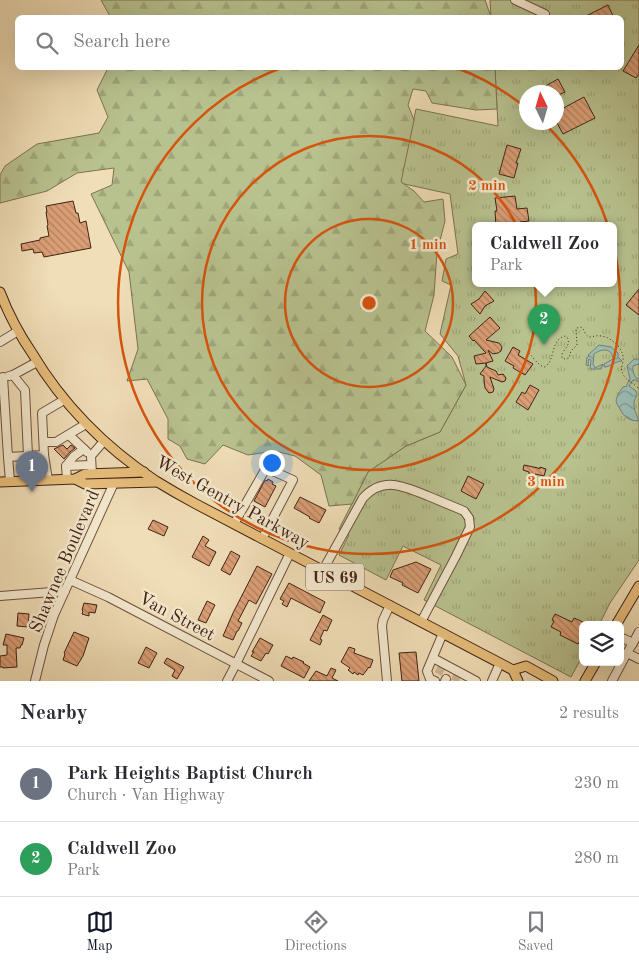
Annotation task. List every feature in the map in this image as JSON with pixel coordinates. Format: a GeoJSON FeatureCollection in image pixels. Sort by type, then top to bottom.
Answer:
{"type":"FeatureCollection","features":[{"type":"Feature","properties":{"kind":"main road","name":"West Gentry Parkway"},"geometry":{"type":"LineString","coordinates":[[0,292],[18,331],[48,380],[64,400],[104,441],[157,482],[513,670],[526,666],[553,681]]}},
{"type":"Feature","properties":{"kind":"main road"},"geometry":{"type":"LineString","coordinates":[[0,482],[71,479],[91,470],[144,472]]}},
{"type":"Feature","properties":{"kind":"main road"},"geometry":{"type":"LineString","coordinates":[[71,479],[85,484],[157,482]]}},
{"type":"Feature","properties":{"kind":"main road"},"geometry":{"type":"LineString","coordinates":[[618,621],[639,586]]}},
{"type":"Feature","properties":{"kind":"main road"},"geometry":{"type":"LineString","coordinates":[[585,681],[594,666]]}},
{"type":"Feature","properties":{"kind":"main road"},"geometry":{"type":"LineString","coordinates":[[513,670],[518,681]]}},
{"type":"Feature","properties":{"kind":"street"},"geometry":{"type":"LineString","coordinates":[[514,0],[545,14]]}},
{"type":"Feature","properties":{"kind":"street"},"geometry":{"type":"LineString","coordinates":[[0,342],[18,331]]}},
{"type":"Feature","properties":{"kind":"street"},"geometry":{"type":"LineString","coordinates":[[10,481],[1,377],[13,375],[37,362]]}},
{"type":"Feature","properties":{"kind":"street"},"geometry":{"type":"LineString","coordinates":[[13,375],[25,390],[28,456]]}},
{"type":"Feature","properties":{"kind":"street"},"geometry":{"type":"LineString","coordinates":[[25,413],[42,413],[64,400]]}},
{"type":"Feature","properties":{"kind":"street"},"geometry":{"type":"LineString","coordinates":[[42,413],[44,455],[48,480]]}},
{"type":"Feature","properties":{"kind":"street"},"geometry":{"type":"LineString","coordinates":[[44,442],[56,442],[86,424]]}},
{"type":"Feature","properties":{"kind":"street"},"geometry":{"type":"LineString","coordinates":[[69,435],[91,456]]}},
{"type":"Feature","properties":{"kind":"street"},"geometry":{"type":"LineString","coordinates":[[66,466],[91,470],[91,456],[104,441]]}},
{"type":"Feature","properties":{"kind":"street"},"geometry":{"type":"LineString","coordinates":[[66,466],[74,456],[84,449]]}},
{"type":"Feature","properties":{"kind":"street"},"geometry":{"type":"LineString","coordinates":[[8,457],[44,455]]}},
{"type":"Feature","properties":{"kind":"street"},"geometry":{"type":"LineString","coordinates":[[66,466],[71,479]]}},
{"type":"Feature","properties":{"kind":"street"},"geometry":{"type":"LineString","coordinates":[[234,524],[266,468],[293,480],[262,539]]}},
{"type":"Feature","properties":{"kind":"street","name":"Shawnee Boulevard"},"geometry":{"type":"LineString","coordinates":[[35,681],[54,615],[114,483]]}},
{"type":"Feature","properties":{"kind":"street"},"geometry":{"type":"LineString","coordinates":[[322,570],[363,498],[376,488],[386,485],[404,486],[464,512],[467,514],[470,527],[421,622]]}},
{"type":"Feature","properties":{"kind":"street"},"geometry":{"type":"LineString","coordinates":[[227,681],[290,553]]}},
{"type":"Feature","properties":{"kind":"street","name":"Van Street"},"geometry":{"type":"LineString","coordinates":[[70,580],[108,597],[269,681]]}},
{"type":"Feature","properties":{"kind":"street"},"geometry":{"type":"LineString","coordinates":[[0,596],[65,591]]}},
{"type":"Feature","properties":{"kind":"street"},"geometry":{"type":"LineString","coordinates":[[387,681],[382,626],[390,605]]}},
{"type":"Feature","properties":{"kind":"street"},"geometry":{"type":"LineString","coordinates":[[612,681],[639,632]]}},
{"type":"Feature","properties":{"kind":"street"},"geometry":{"type":"LineString","coordinates":[[443,633],[426,671],[430,679],[439,674],[451,674],[476,681]]}},
{"type":"Feature","properties":{"kind":"street"},"geometry":{"type":"LineString","coordinates":[[624,639],[633,643]]}},
{"type":"Feature","properties":{"kind":"street"},"geometry":{"type":"LineString","coordinates":[[627,653],[639,660]]}},
{"type":"Feature","properties":{"kind":"street"},"geometry":{"type":"LineString","coordinates":[[433,658],[439,674]]}},
{"type":"Feature","properties":{"kind":"street"},"geometry":{"type":"LineString","coordinates":[[492,681],[500,663]]}},
{"type":"Feature","properties":{"kind":"path"},"geometry":{"type":"LineString","coordinates":[[529,353],[537,363],[546,367],[551,361],[557,340],[565,336],[568,339],[568,345],[562,354],[562,358],[569,358],[571,351],[577,345],[576,330],[581,327],[589,337],[601,336],[617,344],[624,359],[621,369],[623,376],[639,389]]}},
{"type":"Feature","properties":{"kind":"green space"},"geometry":{"type":"Polygon","coordinates":[[[101,0],[485,0],[490,15],[109,15],[101,0]]]}},
{"type":"Feature","properties":{"kind":"green space"},"geometry":{"type":"Polygon","coordinates":[[[490,0],[639,0],[639,560],[610,603],[601,621],[579,621],[579,662],[571,677],[424,600],[441,565],[403,546],[386,580],[339,555],[349,535],[339,529],[368,472],[406,446],[440,432],[466,385],[458,356],[440,334],[451,285],[442,281],[446,259],[458,254],[450,194],[400,183],[416,109],[498,126],[495,70],[624,70],[624,15],[491,15],[490,0]]]}},
{"type":"Feature","properties":{"kind":"green space"},"geometry":{"type":"Polygon","coordinates":[[[107,70],[495,70],[497,109],[476,110],[432,103],[426,91],[413,89],[408,105],[414,120],[401,182],[414,191],[424,202],[443,199],[445,221],[437,252],[434,295],[425,331],[452,357],[466,385],[440,432],[406,446],[368,472],[352,504],[329,506],[321,475],[295,456],[275,451],[248,455],[223,445],[205,464],[187,459],[180,446],[168,439],[168,419],[147,379],[127,381],[138,349],[129,272],[91,194],[112,185],[114,168],[77,173],[47,191],[0,203],[0,175],[5,166],[37,144],[99,133],[108,117],[97,90],[107,70]]]}},
{"type":"Feature","properties":{"kind":"water"},"geometry":{"type":"Polygon","coordinates":[[[599,345],[611,347],[618,353],[618,357],[622,361],[604,367],[604,364],[613,359],[612,355],[606,350],[600,351],[594,354],[593,364],[595,368],[603,364],[601,369],[590,369],[591,360],[589,359],[589,366],[586,365],[587,357],[599,345]]]}},
{"type":"Feature","properties":{"kind":"water"},"geometry":{"type":"Polygon","coordinates":[[[634,359],[639,359],[639,364],[633,366],[633,371],[639,382],[633,380],[629,386],[636,391],[637,395],[634,405],[639,421],[625,416],[616,402],[619,393],[623,387],[627,386],[630,379],[627,366],[634,359]]]}},
{"type":"Feature","properties":{"kind":"building"},"geometry":{"type":"Polygon","coordinates":[[[608,5],[613,15],[588,15],[608,5]]]}},
{"type":"Feature","properties":{"kind":"building"},"geometry":{"type":"Polygon","coordinates":[[[639,45],[639,74],[636,78],[623,71],[639,45]]]}},
{"type":"Feature","properties":{"kind":"building"},"geometry":{"type":"Polygon","coordinates":[[[558,79],[561,85],[547,85],[558,79]]]}},
{"type":"Feature","properties":{"kind":"building"},"geometry":{"type":"Polygon","coordinates":[[[584,97],[595,118],[563,134],[561,130],[564,130],[564,108],[584,97]]]}},
{"type":"Feature","properties":{"kind":"building"},"geometry":{"type":"Polygon","coordinates":[[[507,145],[521,149],[516,163],[518,163],[514,178],[499,174],[507,145]]]}},
{"type":"Feature","properties":{"kind":"building"},"geometry":{"type":"Polygon","coordinates":[[[515,196],[517,209],[527,208],[529,221],[496,222],[495,211],[497,211],[495,198],[515,196]]]}},
{"type":"Feature","properties":{"kind":"building"},"geometry":{"type":"Polygon","coordinates":[[[73,201],[80,223],[86,221],[91,248],[44,257],[42,252],[34,253],[33,249],[22,251],[21,244],[49,236],[46,206],[73,201]]]}},
{"type":"Feature","properties":{"kind":"building"},"geometry":{"type":"Polygon","coordinates":[[[639,289],[639,315],[626,305],[639,289]]]}},
{"type":"Feature","properties":{"kind":"building"},"geometry":{"type":"Polygon","coordinates":[[[485,291],[494,301],[485,306],[480,314],[471,304],[479,299],[485,291]]]}},
{"type":"Feature","properties":{"kind":"building"},"geometry":{"type":"Polygon","coordinates":[[[490,317],[500,328],[486,340],[499,343],[502,347],[498,353],[493,354],[488,350],[493,361],[476,364],[474,356],[486,353],[469,336],[490,317]]]}},
{"type":"Feature","properties":{"kind":"building"},"geometry":{"type":"Polygon","coordinates":[[[513,347],[520,351],[518,355],[533,364],[525,375],[505,361],[513,347]]]}},
{"type":"Feature","properties":{"kind":"building"},"geometry":{"type":"Polygon","coordinates":[[[486,363],[487,367],[496,371],[498,375],[503,374],[506,378],[502,382],[490,377],[494,389],[493,392],[489,393],[485,388],[484,376],[480,374],[486,363]]]}},
{"type":"Feature","properties":{"kind":"building"},"geometry":{"type":"Polygon","coordinates":[[[530,385],[539,390],[528,410],[516,402],[522,392],[525,394],[530,385]]]}},
{"type":"Feature","properties":{"kind":"building"},"geometry":{"type":"Polygon","coordinates":[[[63,445],[67,449],[71,445],[75,448],[64,459],[54,449],[63,445]]]}},
{"type":"Feature","properties":{"kind":"building"},"geometry":{"type":"Polygon","coordinates":[[[524,465],[546,469],[544,476],[529,474],[529,472],[523,470],[524,465]]]}},
{"type":"Feature","properties":{"kind":"building"},"geometry":{"type":"Polygon","coordinates":[[[468,476],[484,484],[476,499],[461,491],[468,476]]]}},
{"type":"Feature","properties":{"kind":"building"},"geometry":{"type":"Polygon","coordinates":[[[268,479],[276,486],[265,507],[254,501],[265,480],[267,481],[268,479]]]}},
{"type":"Feature","properties":{"kind":"building"},"geometry":{"type":"Polygon","coordinates":[[[300,497],[326,510],[319,523],[294,508],[300,497]]]}},
{"type":"Feature","properties":{"kind":"building"},"geometry":{"type":"Polygon","coordinates":[[[153,520],[168,527],[164,536],[148,529],[153,520]]]}},
{"type":"Feature","properties":{"kind":"building"},"geometry":{"type":"Polygon","coordinates":[[[203,536],[209,540],[205,546],[216,552],[209,566],[192,557],[203,536]]]}},
{"type":"Feature","properties":{"kind":"building"},"geometry":{"type":"Polygon","coordinates":[[[231,551],[240,556],[230,575],[221,570],[231,551]]]}},
{"type":"Feature","properties":{"kind":"building"},"geometry":{"type":"Polygon","coordinates":[[[416,562],[431,569],[418,593],[390,577],[393,570],[416,562]]]}},
{"type":"Feature","properties":{"kind":"building"},"geometry":{"type":"Polygon","coordinates":[[[257,566],[272,574],[256,604],[249,600],[238,621],[242,623],[233,640],[223,636],[233,613],[257,566]]]}},
{"type":"Feature","properties":{"kind":"building"},"geometry":{"type":"Polygon","coordinates":[[[289,583],[325,602],[320,613],[291,598],[287,607],[282,604],[284,601],[280,599],[289,583]]]}},
{"type":"Feature","properties":{"kind":"building"},"geometry":{"type":"Polygon","coordinates":[[[207,601],[215,605],[206,623],[198,620],[207,601]]]}},
{"type":"Feature","properties":{"kind":"building"},"geometry":{"type":"Polygon","coordinates":[[[84,603],[97,605],[95,613],[89,612],[89,616],[82,614],[84,603]]]}},
{"type":"Feature","properties":{"kind":"building"},"geometry":{"type":"Polygon","coordinates":[[[18,613],[29,614],[28,627],[17,626],[18,613]]]}},
{"type":"Feature","properties":{"kind":"building"},"geometry":{"type":"Polygon","coordinates":[[[555,614],[572,622],[574,618],[581,621],[579,621],[578,644],[560,635],[561,632],[551,627],[554,621],[552,620],[555,614]]]}},
{"type":"Feature","properties":{"kind":"building"},"geometry":{"type":"Polygon","coordinates":[[[323,615],[332,620],[327,631],[324,630],[320,639],[322,640],[320,645],[310,640],[323,615]]]}},
{"type":"Feature","properties":{"kind":"building"},"geometry":{"type":"Polygon","coordinates":[[[74,632],[89,638],[83,656],[77,666],[63,660],[64,653],[74,632]]]}},
{"type":"Feature","properties":{"kind":"building"},"geometry":{"type":"Polygon","coordinates":[[[6,634],[24,638],[20,648],[16,648],[17,667],[0,667],[0,656],[7,655],[7,645],[3,645],[6,634]]]}},
{"type":"Feature","properties":{"kind":"building"},"geometry":{"type":"Polygon","coordinates":[[[260,638],[273,645],[261,661],[251,656],[260,638]]]}},
{"type":"Feature","properties":{"kind":"building"},"geometry":{"type":"Polygon","coordinates":[[[146,647],[157,653],[149,668],[138,663],[146,647]]]}},
{"type":"Feature","properties":{"kind":"building"},"geometry":{"type":"Polygon","coordinates":[[[349,647],[355,649],[354,653],[373,660],[370,668],[363,675],[359,673],[358,675],[354,672],[353,674],[348,670],[350,668],[341,662],[349,647]]]}},
{"type":"Feature","properties":{"kind":"building"},"geometry":{"type":"Polygon","coordinates":[[[416,652],[419,681],[402,681],[399,653],[416,652]]]}},
{"type":"Feature","properties":{"kind":"building"},"geometry":{"type":"Polygon","coordinates":[[[286,656],[304,662],[310,667],[304,678],[281,666],[286,656]]]}},
{"type":"Feature","properties":{"kind":"building"},"geometry":{"type":"Polygon","coordinates":[[[167,658],[184,667],[177,679],[172,676],[175,670],[164,663],[167,658]]]}},
{"type":"Feature","properties":{"kind":"building"},"geometry":{"type":"Polygon","coordinates":[[[331,668],[336,670],[332,678],[338,681],[309,681],[316,671],[327,676],[331,668]]]}},
{"type":"Feature","properties":{"kind":"tunnel"},"geometry":{"type":"LineString","coordinates":[[438,674],[442,667]]}},
{"type":"Feature","properties":{"kind":"tunnel"},"geometry":{"type":"LineString","coordinates":[[455,681],[457,675]]}},
{"type":"Feature","properties":{"kind":"place","name":"Caldwell Zoo"},"geometry":{"type":"Point","coordinates":[544,345]}},
{"type":"Feature","properties":{"kind":"place","name":"Park Heights Baptist Church"},"geometry":{"type":"Point","coordinates":[32,492]}}]}
